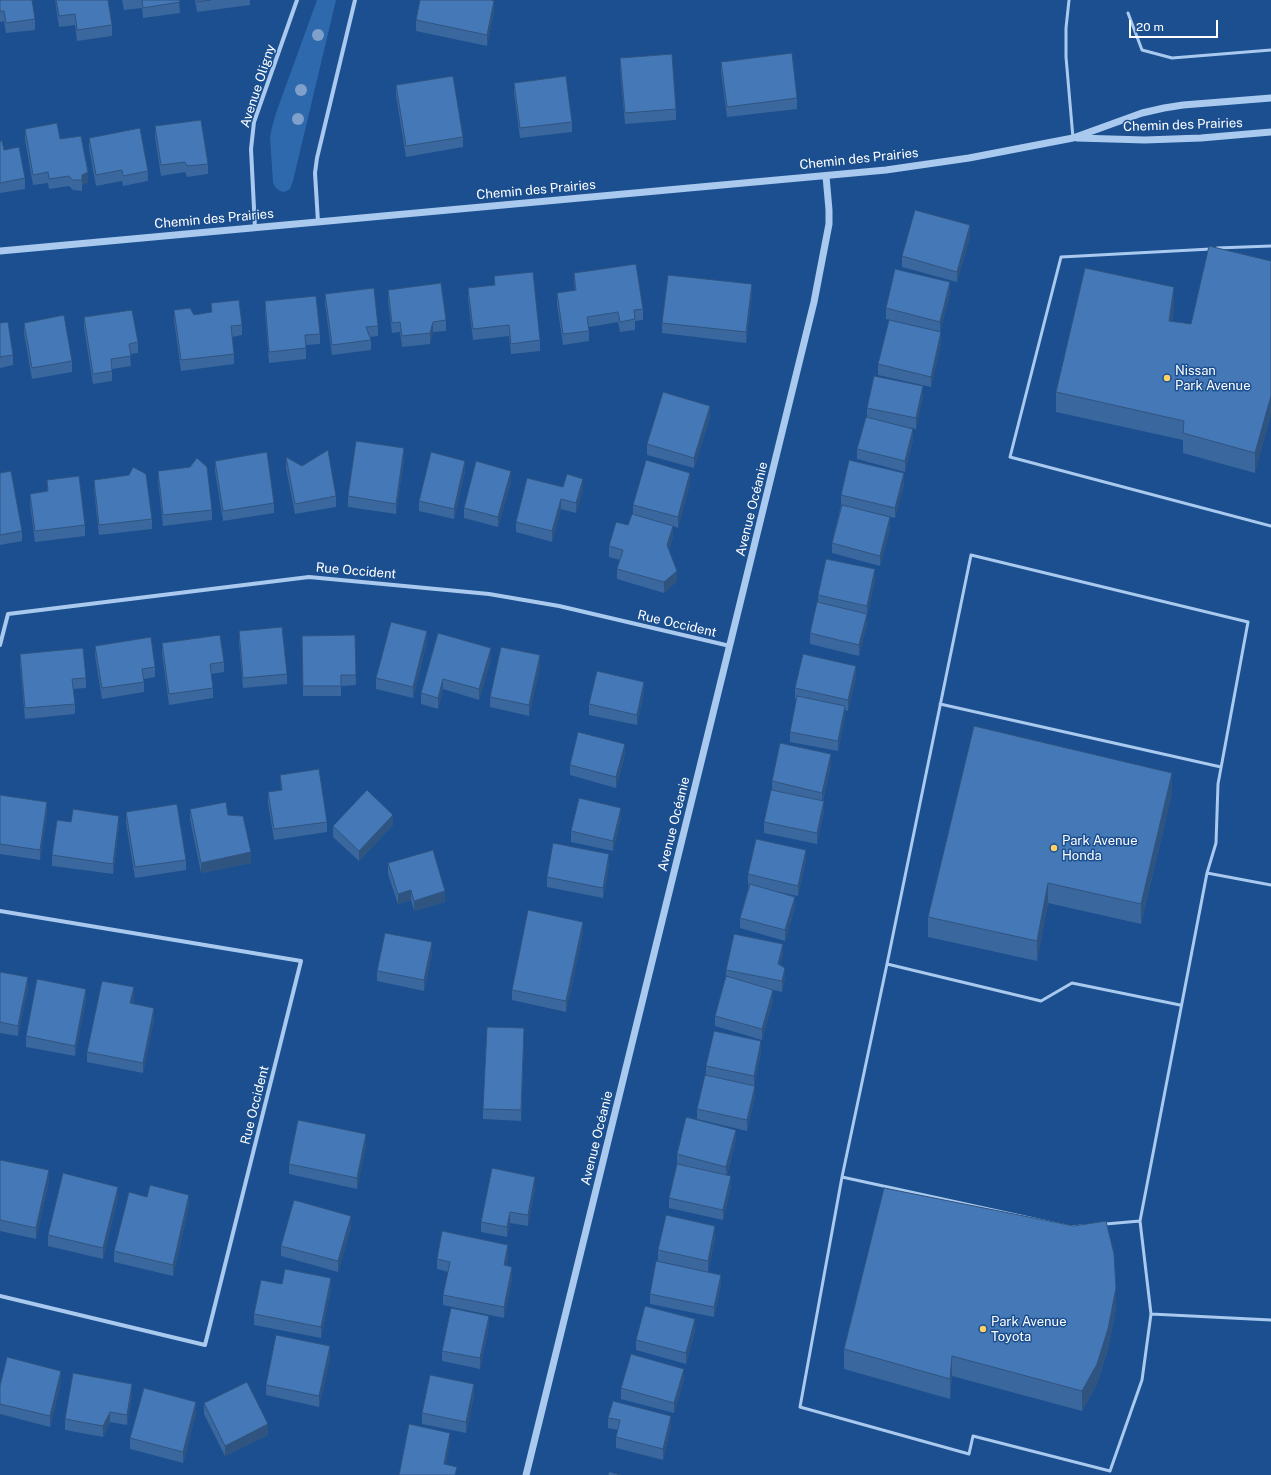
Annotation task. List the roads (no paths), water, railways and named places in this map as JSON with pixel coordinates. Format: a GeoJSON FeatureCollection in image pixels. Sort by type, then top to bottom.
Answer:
{"type":"FeatureCollection","features":[{"type":"Feature","properties":{"kind":"street","name":"Avenue Oligny"},"geometry":{"type":"LineString","coordinates":[[255,228],[251,149],[254,122],[297,0]]}},
{"type":"Feature","properties":{"kind":"street"},"geometry":{"type":"LineString","coordinates":[[318,222],[315,173],[317,158],[355,0]]}},
{"type":"Feature","properties":{"kind":"street","name":"Chemin des Prairies"},"geometry":{"type":"LineString","coordinates":[[0,251],[886,170],[969,158],[1073,138],[1142,113],[1164,108],[1271,98]]}},
{"type":"Feature","properties":{"kind":"street","name":"Chemin des Prairies"},"geometry":{"type":"LineString","coordinates":[[1073,138],[1152,140],[1201,138],[1271,132]]}},
{"type":"Feature","properties":{"kind":"street","name":"Avenue Océanie"},"geometry":{"type":"LineString","coordinates":[[526,1475],[821,270],[829,224],[826,176]]}},
{"type":"Feature","properties":{"kind":"street","name":"Rue Occident"},"geometry":{"type":"LineString","coordinates":[[0,645],[8,614],[309,577],[489,594],[559,606],[730,646]]}},
{"type":"Feature","properties":{"kind":"street","name":"Rue Occident"},"geometry":{"type":"LineString","coordinates":[[0,911],[301,961],[205,1345],[0,1296]]}},
{"type":"Feature","properties":{"kind":"lane"},"geometry":{"type":"LineString","coordinates":[[1069,0],[1066,28],[1066,57],[1073,138]]}},
{"type":"Feature","properties":{"kind":"lane"},"geometry":{"type":"LineString","coordinates":[[1128,13],[1142,50],[1172,58],[1271,50]]}},
{"type":"Feature","properties":{"kind":"lane"},"geometry":{"type":"LineString","coordinates":[[1271,246],[1061,257],[1010,457],[1271,526]]}},
{"type":"Feature","properties":{"kind":"lane"},"geometry":{"type":"LineString","coordinates":[[971,554],[1248,622],[1218,784],[1216,843],[1207,873],[1180,1005],[1140,1221],[1151,1314],[1142,1380],[1110,1471],[973,1436],[969,1454],[800,1407],[842,1177],[940,704],[971,554]]}},
{"type":"Feature","properties":{"kind":"lane"},"geometry":{"type":"LineString","coordinates":[[940,704],[1221,767]]}},
{"type":"Feature","properties":{"kind":"lane"},"geometry":{"type":"LineString","coordinates":[[1207,873],[1271,885]]}},
{"type":"Feature","properties":{"kind":"lane"},"geometry":{"type":"LineString","coordinates":[[887,964],[1041,1001],[1072,983],[1180,1005]]}},
{"type":"Feature","properties":{"kind":"lane"},"geometry":{"type":"LineString","coordinates":[[842,1177],[1071,1227],[1140,1221]]}},
{"type":"Feature","properties":{"kind":"lane"},"geometry":{"type":"LineString","coordinates":[[1151,1314],[1271,1320]]}},
{"type":"Feature","properties":{"kind":"place","name":"Nissan Park Avenue"},"geometry":{"type":"Point","coordinates":[1167,378]}},
{"type":"Feature","properties":{"kind":"place","name":"Park Avenue Honda"},"geometry":{"type":"Point","coordinates":[1054,848]}},
{"type":"Feature","properties":{"kind":"place","name":"Park Avenue Toyota"},"geometry":{"type":"Point","coordinates":[983,1329]}}]}
